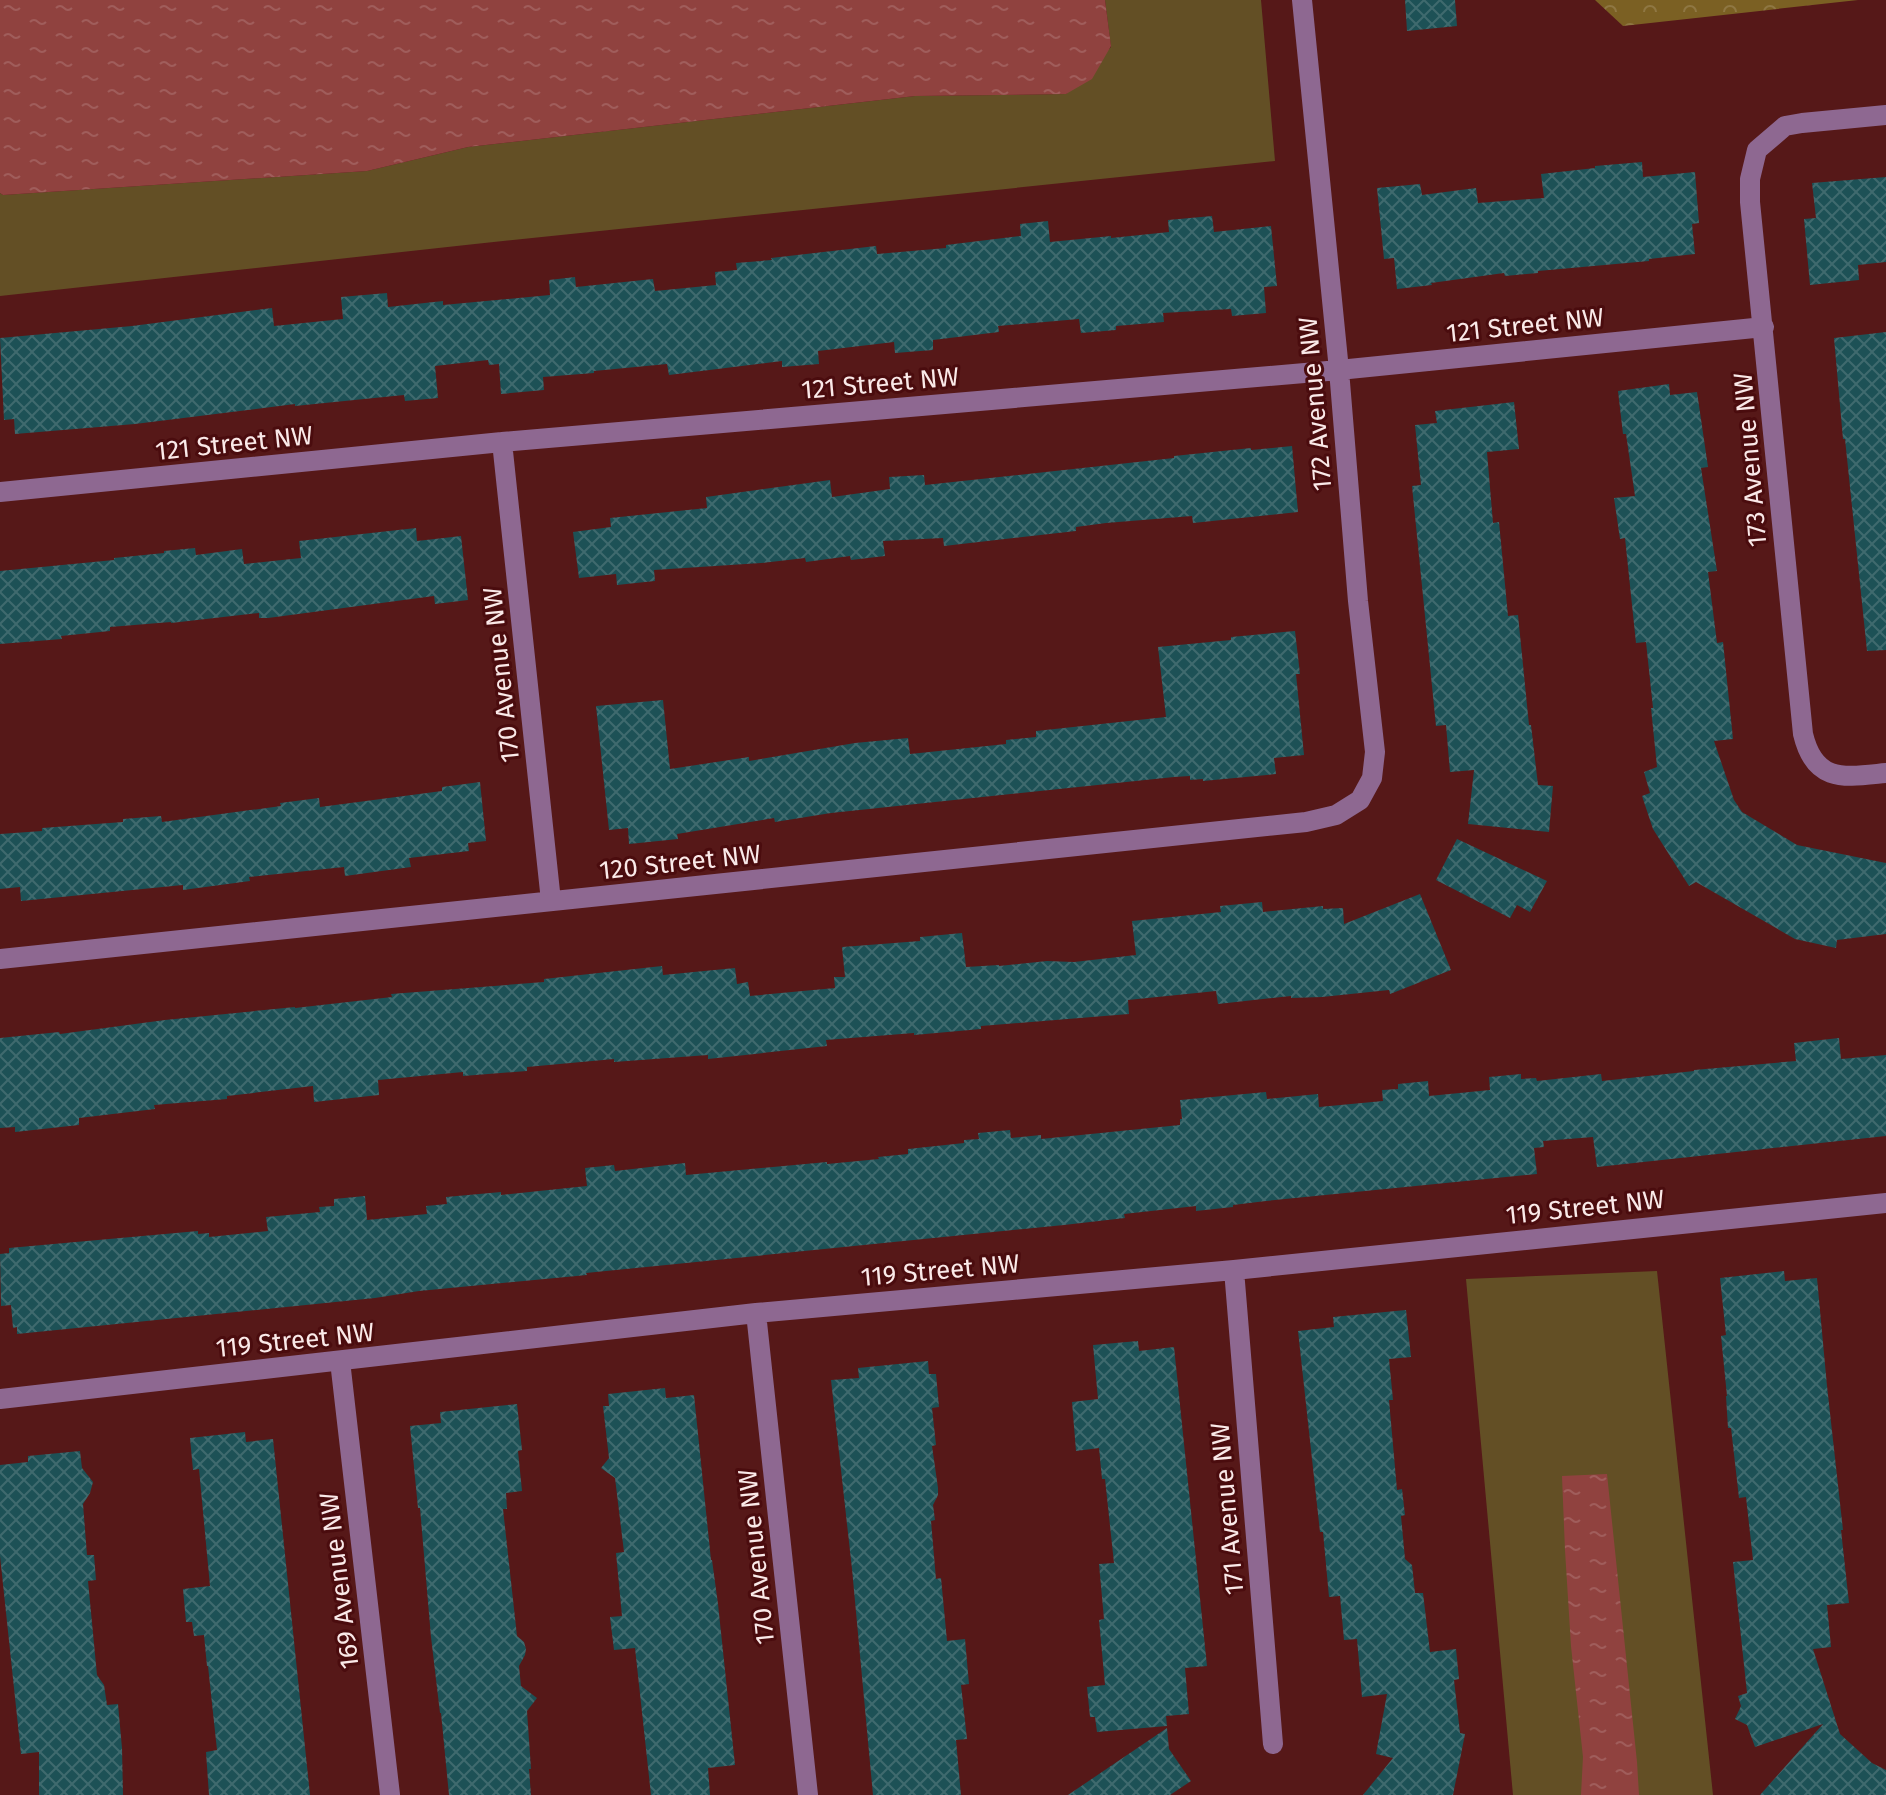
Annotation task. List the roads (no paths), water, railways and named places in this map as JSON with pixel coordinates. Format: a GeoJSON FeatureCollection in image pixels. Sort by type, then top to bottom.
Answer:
{"type":"FeatureCollection","features":[{"type":"Feature","properties":{"kind":"street","name":"172 Avenue NW"},"geometry":{"type":"LineString","coordinates":[[1302,0],[1375,752],[1372,778],[1360,800]]}},
{"type":"Feature","properties":{"kind":"street","name":"173 Avenue NW"},"geometry":{"type":"LineString","coordinates":[[1886,115],[1785,126],[1757,150],[1750,179],[1803,734],[1807,750],[1815,763],[1830,773],[1842,777],[1886,773]]}},
{"type":"Feature","properties":{"kind":"street","name":"121 Street NW"},"geometry":{"type":"LineString","coordinates":[[0,492],[502,442],[1339,370],[1764,327]]}},
{"type":"Feature","properties":{"kind":"street","name":"170 Avenue NW"},"geometry":{"type":"LineString","coordinates":[[502,442],[551,901]]}},
{"type":"Feature","properties":{"kind":"street","name":"120 Street NW"},"geometry":{"type":"LineString","coordinates":[[0,959],[1306,822],[1336,815],[1360,800]]}},
{"type":"Feature","properties":{"kind":"street","name":"119 Street NW"},"geometry":{"type":"LineString","coordinates":[[0,1399],[756,1313],[1885,1209]]}},
{"type":"Feature","properties":{"kind":"street","name":"171 Avenue NW"},"geometry":{"type":"LineString","coordinates":[[1234,1270],[1273,1744]]}},
{"type":"Feature","properties":{"kind":"street","name":"170 Avenue NW"},"geometry":{"type":"LineString","coordinates":[[756,1313],[808,1795]]}},
{"type":"Feature","properties":{"kind":"street","name":"169 Avenue NW"},"geometry":{"type":"LineString","coordinates":[[340,1361],[390,1795]]}},
{"type":"Feature","properties":{"kind":"water"},"geometry":{"type":"Polygon","coordinates":[[[0,0],[1105,0],[1111,46],[1092,79],[1066,94],[915,96],[468,147],[367,171],[3,195],[0,193],[0,0]]]}},
{"type":"Feature","properties":{"kind":"water"},"geometry":{"type":"Polygon","coordinates":[[[1607,1474],[1639,1795],[1581,1795],[1583,1757],[1571,1646],[1562,1476],[1607,1474]]]}}]}
